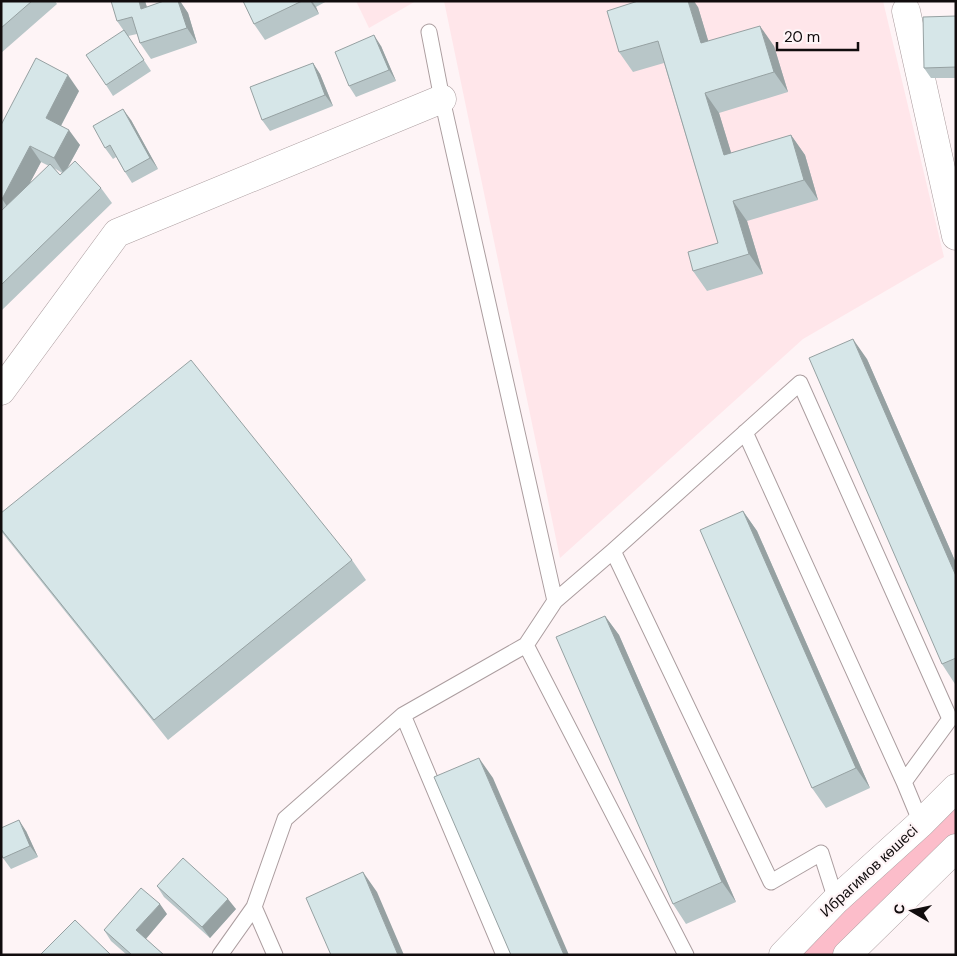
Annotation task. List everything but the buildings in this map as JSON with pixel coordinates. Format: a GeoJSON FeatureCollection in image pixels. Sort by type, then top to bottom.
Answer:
{"type":"FeatureCollection","features":[{"type":"Feature","properties":{"kind":"street"},"geometry":{"type":"LineString","coordinates":[[906,11],[956,236]]}},
{"type":"Feature","properties":{"kind":"street"},"geometry":{"type":"LineString","coordinates":[[1,391],[117,232],[442,99]]}},
{"type":"Feature","properties":{"kind":"street","name":"Ибрагимов көшесі"},"geometry":{"type":"LineString","coordinates":[[783,955],[836,900],[921,823],[956,788]]}},
{"type":"Feature","properties":{"kind":"street"},"geometry":{"type":"LineString","coordinates":[[847,955],[956,848]]}},
{"type":"Feature","properties":{"kind":"street"},"geometry":{"type":"LineString","coordinates":[[886,855],[914,889]]}},
{"type":"Feature","properties":{"kind":"lane"},"geometry":{"type":"LineString","coordinates":[[429,32],[442,99],[556,601]]}},
{"type":"Feature","properties":{"kind":"lane"},"geometry":{"type":"LineString","coordinates":[[220,955],[254,907],[285,818],[403,715],[526,645],[556,601],[800,383],[950,719],[904,782]]}},
{"type":"Feature","properties":{"kind":"lane"},"geometry":{"type":"LineString","coordinates":[[745,432],[921,823]]}},
{"type":"Feature","properties":{"kind":"lane"},"geometry":{"type":"LineString","coordinates":[[613,551],[771,882],[822,853],[836,900]]}},
{"type":"Feature","properties":{"kind":"lane"},"geometry":{"type":"LineString","coordinates":[[526,645],[686,955]]}},
{"type":"Feature","properties":{"kind":"lane"},"geometry":{"type":"LineString","coordinates":[[403,715],[504,955]]}},
{"type":"Feature","properties":{"kind":"lane"},"geometry":{"type":"LineString","coordinates":[[254,907],[276,955]]}},
{"type":"Feature","properties":{"kind":"shaded area"},"geometry":{"type":"Polygon","coordinates":[[[356,1],[416,1],[369,28],[356,1]]]}},
{"type":"Feature","properties":{"kind":"shaded area"},"geometry":{"type":"Polygon","coordinates":[[[444,1],[883,1],[944,257],[803,339],[560,558],[444,1]]]}},
{"type":"Feature","properties":{"kind":"shaded area"},"geometry":{"type":"Polygon","coordinates":[[[956,793],[956,843],[841,955],[792,955],[956,793]]]}}]}
